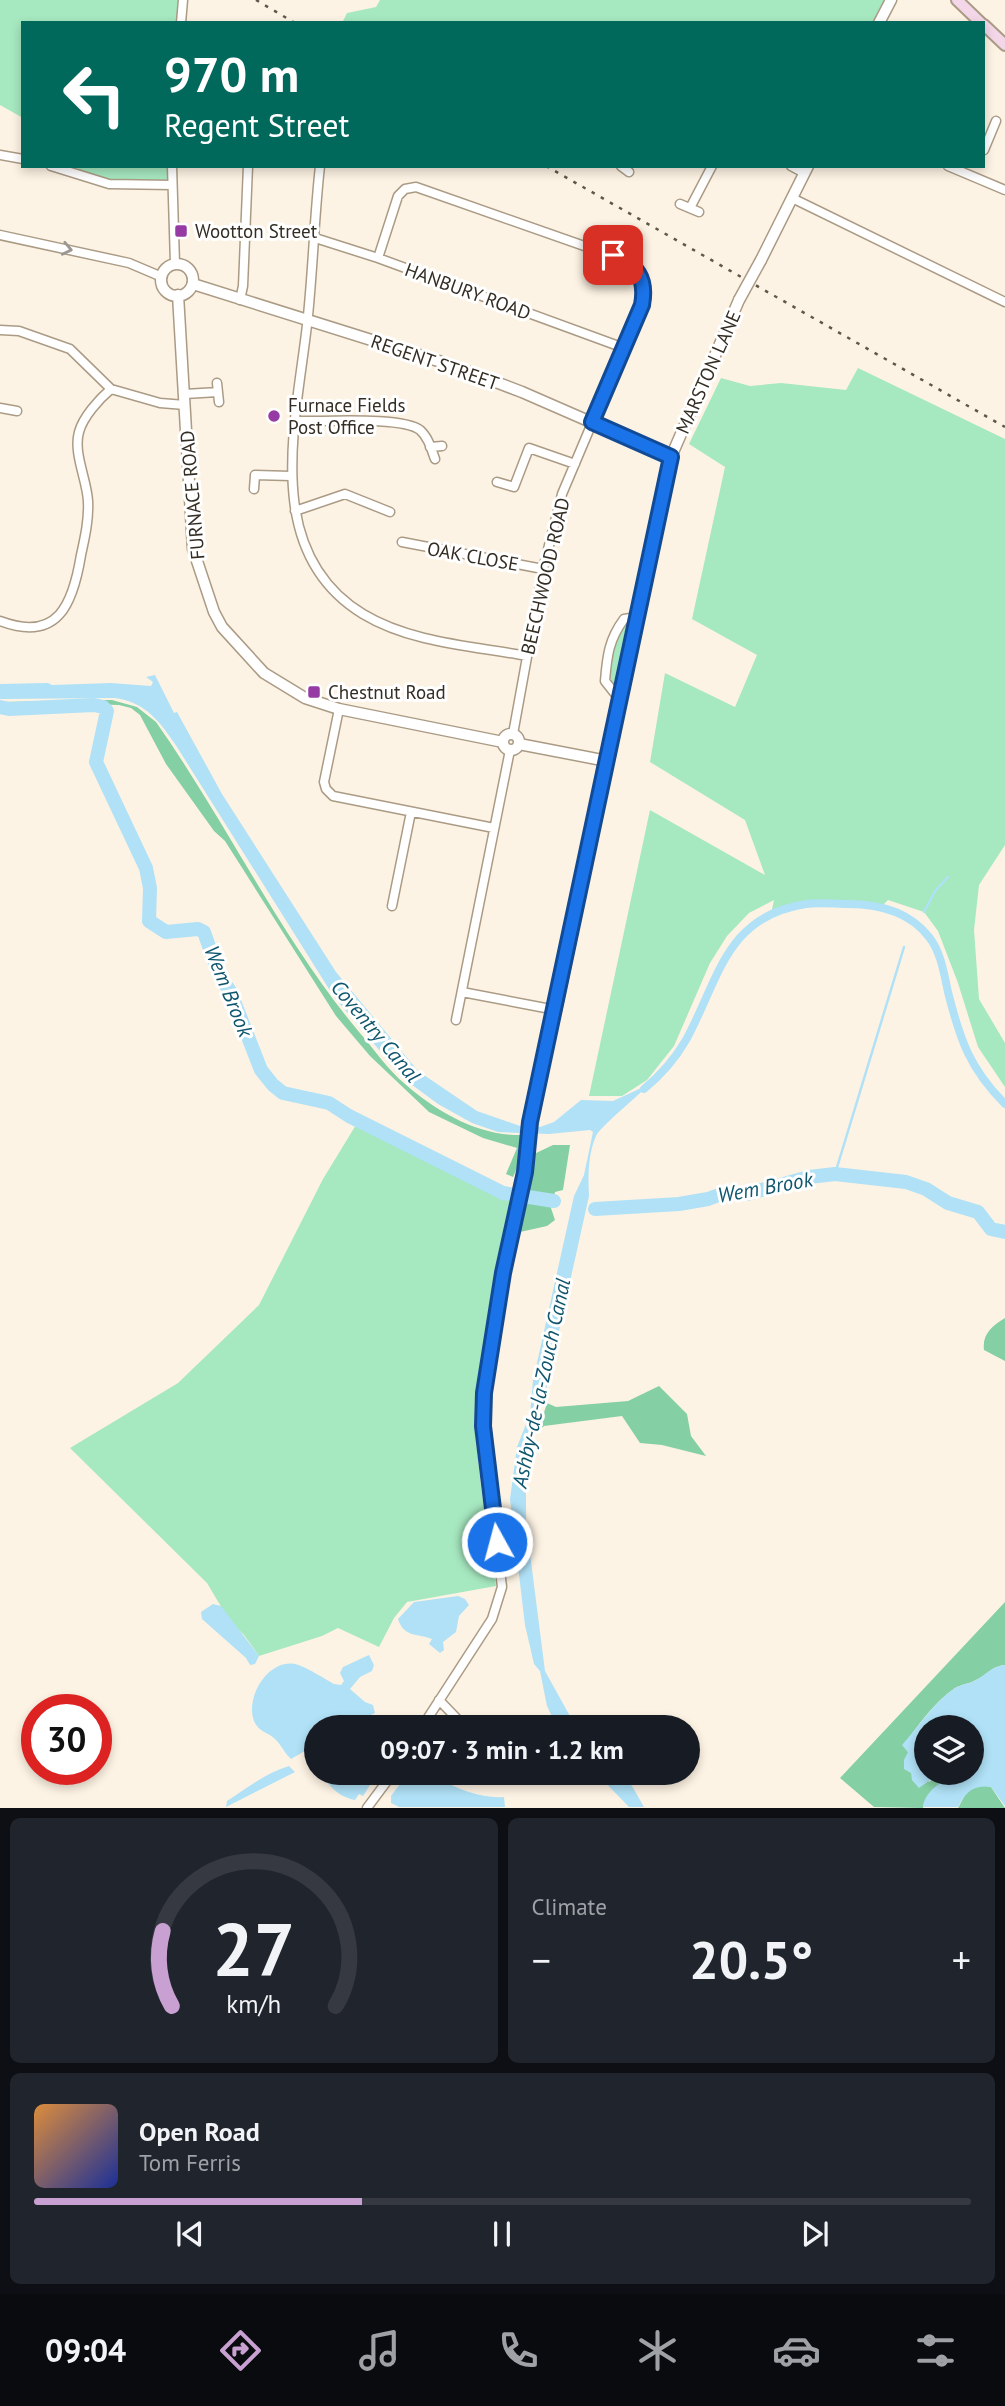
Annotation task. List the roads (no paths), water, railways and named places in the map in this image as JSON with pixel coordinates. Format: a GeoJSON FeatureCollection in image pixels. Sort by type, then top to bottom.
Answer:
{"type":"FeatureCollection","features":[{"type":"Feature","properties":{"kind":"main road"},"geometry":{"type":"LineString","coordinates":[[957,0],[979,21]]}},
{"type":"Feature","properties":{"kind":"main road"},"geometry":{"type":"LineString","coordinates":[[985,27],[1005,46]]}},
{"type":"Feature","properties":{"kind":"street"},"geometry":{"type":"LineString","coordinates":[[181,21],[183,0]]}},
{"type":"Feature","properties":{"kind":"street"},"geometry":{"type":"LineString","coordinates":[[880,21],[891,0]]}},
{"type":"Feature","properties":{"kind":"street"},"geometry":{"type":"LineString","coordinates":[[985,148],[996,121]]}},
{"type":"Feature","properties":{"kind":"street"},"geometry":{"type":"LineString","coordinates":[[0,155],[21,159]]}},
{"type":"Feature","properties":{"kind":"street"},"geometry":{"type":"LineString","coordinates":[[58,168],[110,184],[172,186]]}},
{"type":"Feature","properties":{"kind":"street"},"geometry":{"type":"LineString","coordinates":[[172,168],[175,264]]}},
{"type":"Feature","properties":{"kind":"street"},"geometry":{"type":"LineString","coordinates":[[240,300],[243,286],[248,168]]}},
{"type":"Feature","properties":{"kind":"street"},"geometry":{"type":"LineString","coordinates":[[320,168],[307,322],[290,458],[295,511],[303,540],[331,588],[362,613],[407,634],[527,656]]}},
{"type":"Feature","properties":{"kind":"street"},"geometry":{"type":"LineString","coordinates":[[624,168],[629,172]]}},
{"type":"Feature","properties":{"kind":"street"},"geometry":{"type":"LineString","coordinates":[[680,204],[694,210],[711,168]]}},
{"type":"Feature","properties":{"kind":"street","name":"MARSTON LANE"},"geometry":{"type":"LineString","coordinates":[[430,1715],[492,1619],[502,1587],[483,1426],[484,1393],[503,1273],[519,1202],[530,1122],[556,1010],[671,457],[739,300],[806,170]]}},
{"type":"Feature","properties":{"kind":"street"},"geometry":{"type":"LineString","coordinates":[[968,170],[1005,190]]}},
{"type":"Feature","properties":{"kind":"street","name":"BEECHWOOD ROAD"},"geometry":{"type":"LineString","coordinates":[[378,258],[398,196],[405,189],[415,187],[627,261],[639,271],[645,289],[642,305],[562,494],[543,569],[513,734]]}},
{"type":"Feature","properties":{"kind":"street"},"geometry":{"type":"LineString","coordinates":[[792,198],[1005,302]]}},
{"type":"Feature","properties":{"kind":"street"},"geometry":{"type":"LineString","coordinates":[[0,235],[129,263],[162,277]]}},
{"type":"Feature","properties":{"kind":"street","name":"HANBURY ROAD"},"geometry":{"type":"LineString","coordinates":[[312,237],[378,258],[624,348]]}},
{"type":"Feature","properties":{"kind":"street"},"geometry":{"type":"LineString","coordinates":[[175,264],[184,265],[191,271],[193,284],[186,293],[178,296],[165,290],[162,277],[166,268],[175,264]]}},
{"type":"Feature","properties":{"kind":"street","name":"REGENT STREET"},"geometry":{"type":"LineString","coordinates":[[193,284],[307,322],[451,365],[671,457]]}},
{"type":"Feature","properties":{"kind":"street","name":"FURNACE ROAD"},"geometry":{"type":"LineString","coordinates":[[178,296],[193,549],[214,612],[238,648],[264,673],[305,698],[339,709],[511,746],[607,761]]}},
{"type":"Feature","properties":{"kind":"street"},"geometry":{"type":"LineString","coordinates":[[0,330],[19,331],[70,349],[111,389],[160,403],[185,405]]}},
{"type":"Feature","properties":{"kind":"street"},"geometry":{"type":"LineString","coordinates":[[184,394],[218,397],[218,383]]}},
{"type":"Feature","properties":{"kind":"street"},"geometry":{"type":"LineString","coordinates":[[0,621],[15,627],[37,628],[55,619],[69,600],[77,582],[89,514],[78,444],[79,431],[102,397],[111,389]]}},
{"type":"Feature","properties":{"kind":"street"},"geometry":{"type":"LineString","coordinates":[[0,408],[17,411]]}},
{"type":"Feature","properties":{"kind":"street"},"geometry":{"type":"LineString","coordinates":[[295,421],[382,421],[409,425],[418,428],[426,437],[435,459]]}},
{"type":"Feature","properties":{"kind":"street"},"geometry":{"type":"LineString","coordinates":[[430,447],[442,446]]}},
{"type":"Feature","properties":{"kind":"street"},"geometry":{"type":"LineString","coordinates":[[497,482],[514,487],[529,448],[575,464]]}},
{"type":"Feature","properties":{"kind":"street"},"geometry":{"type":"LineString","coordinates":[[254,489],[255,475],[291,476]]}},
{"type":"Feature","properties":{"kind":"street"},"geometry":{"type":"LineString","coordinates":[[295,511],[345,495],[390,512]]}},
{"type":"Feature","properties":{"kind":"street","name":"OAK CLOSE"},"geometry":{"type":"LineString","coordinates":[[402,542],[543,569]]}},
{"type":"Feature","properties":{"kind":"street"},"geometry":{"type":"LineString","coordinates":[[620,700],[605,681],[607,651],[613,633],[624,619],[638,617]]}},
{"type":"Feature","properties":{"kind":"street"},"geometry":{"type":"LineString","coordinates":[[339,709],[326,767],[326,789],[344,800],[494,828]]}},
{"type":"Feature","properties":{"kind":"street"},"geometry":{"type":"LineString","coordinates":[[456,1020],[511,746],[519,739],[513,734]]}},
{"type":"Feature","properties":{"kind":"street"},"geometry":{"type":"LineString","coordinates":[[392,906],[411,812]]}},
{"type":"Feature","properties":{"kind":"street"},"geometry":{"type":"LineString","coordinates":[[462,992],[556,1010]]}},
{"type":"Feature","properties":{"kind":"street"},"geometry":{"type":"LineString","coordinates":[[439,1700],[453,1715]]}},
{"type":"Feature","properties":{"kind":"street"},"geometry":{"type":"LineString","coordinates":[[367,1808],[384,1785]]}},
{"type":"Feature","properties":{"kind":"water","name":"Ashby-de-la-Zouch Canal"},"geometry":{"type":"Polygon","coordinates":[[[155,675],[222,794],[336,972],[418,1071],[477,1111],[523,1127],[540,1127],[554,1122],[581,1100],[613,1101],[650,1084],[605,1125],[593,1143],[589,1166],[589,1196],[544,1399],[533,1421],[526,1478],[526,1522],[545,1671],[569,1715],[551,1715],[540,1671],[534,1664],[525,1625],[510,1499],[517,1447],[530,1414],[533,1381],[574,1196],[584,1175],[593,1132],[498,1132],[472,1123],[438,1104],[404,1079],[334,997],[177,747],[159,722],[144,709],[115,698],[0,699],[0,684],[111,683],[151,686],[153,682],[146,677],[155,675]]]}},
{"type":"Feature","properties":{"kind":"water"},"geometry":{"type":"Polygon","coordinates":[[[458,1596],[465,1599],[469,1605],[459,1616],[456,1632],[443,1642],[444,1650],[440,1653],[429,1644],[432,1639],[407,1632],[398,1619],[414,1602],[458,1596]]]}},
{"type":"Feature","properties":{"kind":"water"},"geometry":{"type":"Polygon","coordinates":[[[213,1604],[221,1606],[259,1656],[255,1664],[250,1665],[246,1658],[202,1619],[201,1612],[213,1604]]]}},
{"type":"Feature","properties":{"kind":"water"},"geometry":{"type":"Polygon","coordinates":[[[369,1655],[374,1665],[372,1671],[360,1677],[350,1689],[365,1702],[373,1705],[375,1713],[304,1715],[304,1752],[291,1759],[276,1740],[261,1730],[254,1721],[253,1701],[261,1682],[276,1667],[295,1664],[341,1685],[344,1681],[340,1673],[343,1667],[369,1655]]]}},
{"type":"Feature","properties":{"kind":"water"},"geometry":{"type":"Polygon","coordinates":[[[1005,1665],[1005,1806],[991,1787],[985,1786],[970,1791],[958,1807],[923,1807],[929,1793],[937,1785],[984,1785],[984,1715],[926,1715],[947,1694],[1005,1665]]]}},
{"type":"Feature","properties":{"kind":"water"},"geometry":{"type":"Polygon","coordinates":[[[914,1730],[914,1782],[911,1773],[904,1769],[908,1752],[902,1745],[914,1730]]]}},
{"type":"Feature","properties":{"kind":"water"},"geometry":{"type":"Polygon","coordinates":[[[289,1766],[295,1772],[226,1807],[227,1801],[249,1786],[289,1766]]]}},
{"type":"Feature","properties":{"kind":"water"},"geometry":{"type":"Polygon","coordinates":[[[330,1785],[370,1785],[363,1796],[359,1794],[355,1800],[335,1791],[330,1785]]]}},
{"type":"Feature","properties":{"kind":"water"},"geometry":{"type":"Polygon","coordinates":[[[399,1785],[454,1785],[486,1796],[504,1797],[505,1807],[399,1807],[391,1803],[391,1796],[399,1785]]]}},
{"type":"Feature","properties":{"kind":"water"},"geometry":{"type":"Polygon","coordinates":[[[608,1785],[632,1786],[644,1807],[629,1807],[608,1785]]]}},
{"type":"Feature","properties":{"kind":"waterway","name":"Wem Brook"},"geometry":{"type":"LineString","coordinates":[[0,707],[9,709],[94,705],[107,711],[96,762],[146,868],[150,888],[149,921],[166,932],[198,929],[204,932],[220,977],[230,991],[261,1070],[273,1085],[283,1093],[329,1103],[349,1116],[503,1193],[554,1201]]}},
{"type":"Feature","properties":{"kind":"waterway"},"geometry":{"type":"LineString","coordinates":[[924,912],[935,891],[948,877]]}},
{"type":"Feature","properties":{"kind":"waterway","name":"Coventry Canal"},"geometry":{"type":"LineString","coordinates":[[644,1089],[662,1072],[686,1040],[717,974],[741,936],[758,922],[779,911],[806,904],[860,904],[903,915],[929,937],[939,956],[957,1025],[968,1053],[983,1078],[1005,1104]]}},
{"type":"Feature","properties":{"kind":"waterway"},"geometry":{"type":"LineString","coordinates":[[835,1174],[904,947]]}},
{"type":"Feature","properties":{"kind":"waterway","name":"Wem Brook"},"geometry":{"type":"LineString","coordinates":[[595,1209],[679,1204],[708,1199],[727,1192],[747,1194],[809,1177],[835,1174],[906,1182],[926,1189],[948,1203],[978,1212],[991,1229],[1005,1232]]}},
{"type":"Feature","properties":{"kind":"railway"},"geometry":{"type":"LineString","coordinates":[[256,0],[292,21]]}},
{"type":"Feature","properties":{"kind":"railway"},"geometry":{"type":"LineString","coordinates":[[550,168],[1005,427]]}},
{"type":"Feature","properties":{"kind":"place","name":"Wootton Street"},"geometry":{"type":"Point","coordinates":[181,231]}},
{"type":"Feature","properties":{"kind":"place","name":"Furnace Fields Post Office"},"geometry":{"type":"Point","coordinates":[274,416]}},
{"type":"Feature","properties":{"kind":"place","name":"Chestnut Road"},"geometry":{"type":"Point","coordinates":[314,692]}}]}
